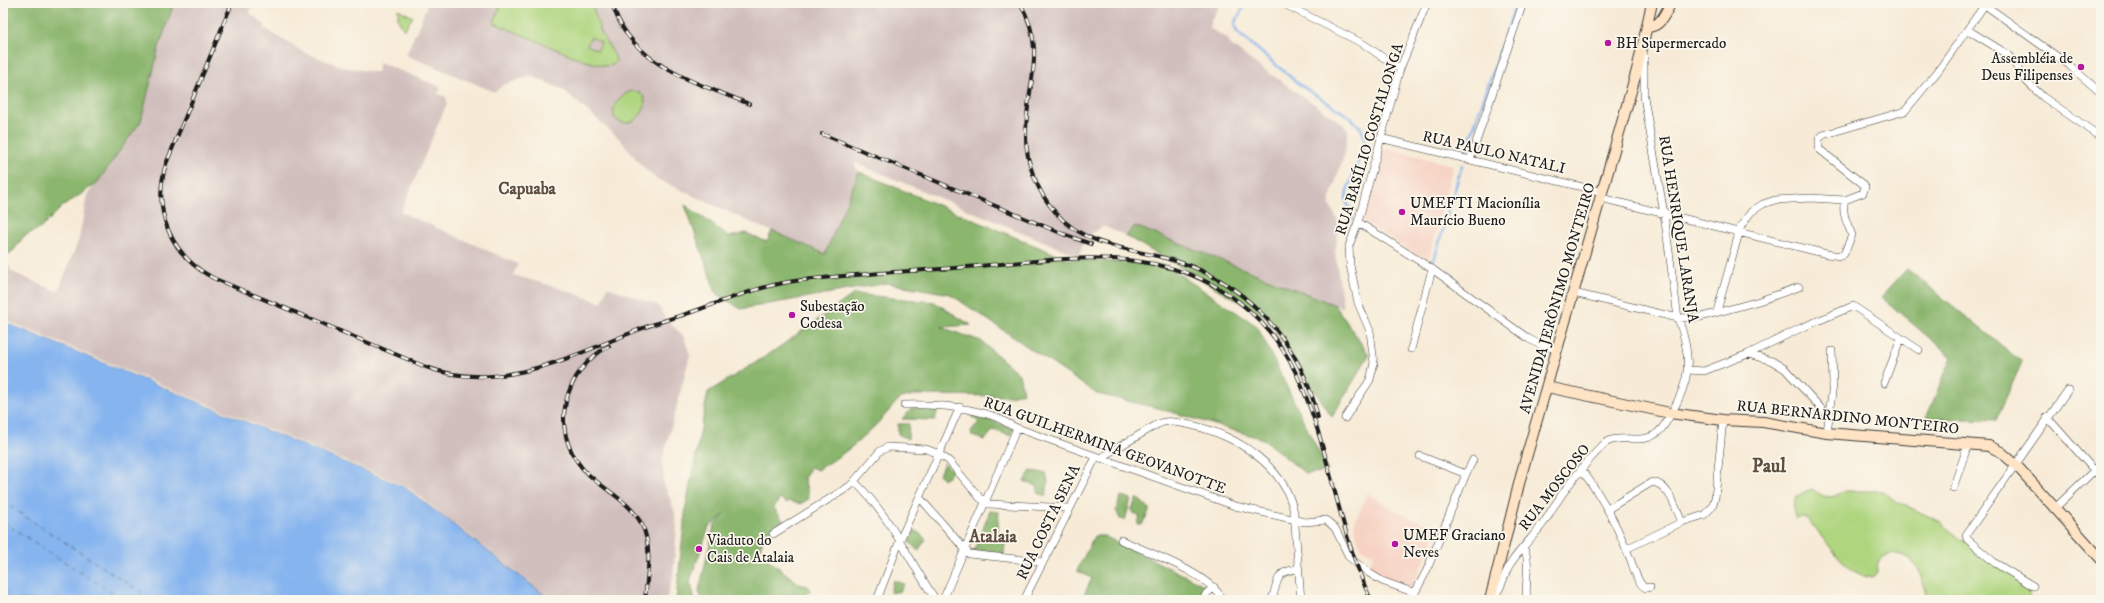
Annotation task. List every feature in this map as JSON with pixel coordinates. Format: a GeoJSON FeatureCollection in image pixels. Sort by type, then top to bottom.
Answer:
{"type":"FeatureCollection","features":[{"type":"Feature","properties":{"kind":"street"},"geometry":{"type":"LineString","coordinates":[[1282,3],[1362,43],[1400,70]]}},
{"type":"Feature","properties":{"kind":"street","name":"RUA BASÍLIO COSTALONGA"},"geometry":{"type":"LineString","coordinates":[[1345,418],[1370,380],[1374,363],[1370,331],[1358,303],[1350,265],[1349,246],[1358,222],[1400,70],[1427,3]]}},
{"type":"Feature","properties":{"kind":"street"},"geometry":{"type":"LineString","coordinates":[[1470,160],[1523,3]]}},
{"type":"Feature","properties":{"kind":"street","name":"AVENIDA JERÔNIMO MONTEIRO"},"geometry":{"type":"LineString","coordinates":[[1490,599],[1519,484],[1644,44],[1652,3]]}},
{"type":"Feature","properties":{"kind":"street"},"geometry":{"type":"LineString","coordinates":[[1647,27],[1655,26],[1661,21],[1671,3]]}},
{"type":"Feature","properties":{"kind":"street"},"geometry":{"type":"LineString","coordinates":[[1717,311],[1740,232],[1744,221],[1751,212],[1763,204],[1776,200],[1810,198],[1845,200],[1863,193],[1865,187],[1863,184],[1819,149],[1819,139],[1823,135],[1905,111],[1968,30],[1985,4],[2069,65],[2101,93]]}},
{"type":"Feature","properties":{"kind":"street"},"geometry":{"type":"LineString","coordinates":[[1968,30],[2007,54],[2014,62],[2023,78],[2043,97],[2101,137]]}},
{"type":"Feature","properties":{"kind":"street","name":"RUA HENRIQUE LARANJA"},"geometry":{"type":"LineString","coordinates":[[1644,44],[1644,97],[1664,214],[1678,318],[1682,329],[1688,370],[1684,389],[1670,413]]}},
{"type":"Feature","properties":{"kind":"street","name":"RUA PAULO NATALI"},"geometry":{"type":"LineString","coordinates":[[1380,138],[1602,195],[1664,214],[1841,256],[1844,254],[1852,235],[1845,217],[1843,206],[1845,200]]}},
{"type":"Feature","properties":{"kind":"street"},"geometry":{"type":"LineString","coordinates":[[1358,222],[1432,269],[1529,339],[1542,346],[1558,349]]}},
{"type":"Feature","properties":{"kind":"street"},"geometry":{"type":"LineString","coordinates":[[1411,348],[1432,269]]}},
{"type":"Feature","properties":{"kind":"street"},"geometry":{"type":"LineString","coordinates":[[1574,293],[1678,318],[1701,317],[1717,311],[1758,301],[1799,287]]}},
{"type":"Feature","properties":{"kind":"street"},"geometry":{"type":"LineString","coordinates":[[1688,370],[1704,371],[1748,354],[1801,328],[1853,306],[1919,350]]}},
{"type":"Feature","properties":{"kind":"street"},"geometry":{"type":"LineString","coordinates":[[1884,383],[1900,338]]}},
{"type":"Feature","properties":{"kind":"street"},"geometry":{"type":"LineString","coordinates":[[1827,433],[1833,384],[1832,351]]}},
{"type":"Feature","properties":{"kind":"street"},"geometry":{"type":"LineString","coordinates":[[1748,354],[1772,361],[1785,369],[1830,418]]}},
{"type":"Feature","properties":{"kind":"street","name":"RUA BERNARDINO MONTEIRO"},"geometry":{"type":"LineString","coordinates":[[1547,387],[1670,413],[1720,420],[1763,422],[1827,433],[1989,446],[2000,452],[2016,465],[2101,559]]}},
{"type":"Feature","properties":{"kind":"street"},"geometry":{"type":"LineString","coordinates":[[2033,586],[1994,563],[1966,537],[2047,418],[2068,390]]}},
{"type":"Feature","properties":{"kind":"street","name":"RUA GUILHERMINA GEOVANOTTE"},"geometry":{"type":"LineString","coordinates":[[904,405],[928,404],[960,407],[993,416],[1017,428],[1218,500],[1305,522],[1322,520],[1331,523],[1349,557],[1377,578],[1413,596]]}},
{"type":"Feature","properties":{"kind":"street"},"geometry":{"type":"LineString","coordinates":[[877,600],[900,540],[960,407]]}},
{"type":"Feature","properties":{"kind":"street","name":"RUA MOSCOSO"},"geometry":{"type":"LineString","coordinates":[[1527,600],[1525,578],[1528,563],[1527,555],[1523,548],[1543,524],[1580,469],[1606,442],[1613,440],[1641,440],[1658,433],[1665,424],[1670,413]]}},
{"type":"Feature","properties":{"kind":"street"},"geometry":{"type":"LineString","coordinates":[[2047,418],[2101,478]]}},
{"type":"Feature","properties":{"kind":"street"},"geometry":{"type":"LineString","coordinates":[[1715,461],[1720,420]]}},
{"type":"Feature","properties":{"kind":"street"},"geometry":{"type":"LineString","coordinates":[[1626,549],[1682,522],[1704,515],[1712,507],[1715,498],[1720,420]]}},
{"type":"Feature","properties":{"kind":"street"},"geometry":{"type":"LineString","coordinates":[[1098,457],[1165,421],[1184,423],[1208,430],[1239,443],[1262,460],[1287,490],[1292,501],[1295,519],[1301,600]]}},
{"type":"Feature","properties":{"kind":"street"},"geometry":{"type":"LineString","coordinates":[[943,600],[1017,428]]}},
{"type":"Feature","properties":{"kind":"street"},"geometry":{"type":"LineString","coordinates":[[1953,488],[1968,445]]}},
{"type":"Feature","properties":{"kind":"street"},"geometry":{"type":"LineString","coordinates":[[774,534],[854,482],[880,451],[888,446],[926,449],[939,454],[949,461],[985,502],[992,504],[1070,508]]}},
{"type":"Feature","properties":{"kind":"street"},"geometry":{"type":"LineString","coordinates":[[1420,456],[1466,474]]}},
{"type":"Feature","properties":{"kind":"street","name":"RUA COSTA SENA"},"geometry":{"type":"LineString","coordinates":[[1024,600],[1070,508],[1098,457]]}},
{"type":"Feature","properties":{"kind":"street"},"geometry":{"type":"LineString","coordinates":[[1413,596],[1426,572],[1473,460]]}},
{"type":"Feature","properties":{"kind":"street"},"geometry":{"type":"LineString","coordinates":[[2055,508],[2101,464]]}},
{"type":"Feature","properties":{"kind":"street"},"geometry":{"type":"LineString","coordinates":[[1580,469],[1594,486],[1608,509],[1640,584],[1646,588],[1650,587]]}},
{"type":"Feature","properties":{"kind":"street"},"geometry":{"type":"LineString","coordinates":[[854,482],[877,504],[936,600]]}},
{"type":"Feature","properties":{"kind":"street"},"geometry":{"type":"LineString","coordinates":[[1608,509],[1652,482],[1659,483],[1666,489],[1682,522]]}},
{"type":"Feature","properties":{"kind":"street"},"geometry":{"type":"LineString","coordinates":[[920,498],[964,550],[972,556],[1043,562]]}},
{"type":"Feature","properties":{"kind":"street"},"geometry":{"type":"LineString","coordinates":[[1121,540],[1191,572],[1214,587],[1223,600]]}},
{"type":"Feature","properties":{"kind":"street"},"geometry":{"type":"LineString","coordinates":[[1490,599],[1498,591],[1509,565],[1523,548]]}},
{"type":"Feature","properties":{"kind":"street"},"geometry":{"type":"LineString","coordinates":[[1272,600],[1281,574],[1286,570],[1298,569]]}},
{"type":"Feature","properties":{"kind":"street"},"geometry":{"type":"LineString","coordinates":[[1202,600],[1214,587]]}},
{"type":"Feature","properties":{"kind":"shaded area"},"geometry":{"type":"Polygon","coordinates":[[[174,3],[252,3],[250,13],[266,26],[264,28],[303,52],[343,67],[373,72],[377,72],[379,62],[441,87],[438,94],[446,97],[447,103],[401,212],[518,264],[513,275],[556,287],[602,303],[607,287],[658,305],[665,318],[684,337],[690,355],[662,462],[664,484],[674,509],[677,526],[673,578],[666,600],[551,600],[405,487],[3,321],[4,257],[12,272],[58,292],[79,239],[87,195],[110,166],[141,121],[159,47],[174,3]]]}},
{"type":"Feature","properties":{"kind":"shaded area"},"geometry":{"type":"Polygon","coordinates":[[[424,3],[1222,3],[1211,20],[1209,28],[1227,38],[1231,45],[1257,65],[1343,124],[1348,130],[1345,152],[1330,199],[1330,206],[1340,225],[1335,251],[1343,308],[1135,226],[1126,236],[1103,226],[1085,238],[1079,256],[856,163],[855,166],[859,172],[825,254],[750,222],[655,178],[640,164],[620,139],[562,89],[531,76],[503,85],[495,92],[406,55],[427,6],[424,3]]]}},
{"type":"Feature","properties":{"kind":"shaded area","name":"UMEFTI Macionília Maurício Bueno"},"geometry":{"type":"Polygon","coordinates":[[[1389,149],[1453,165],[1428,263],[1362,220],[1381,154],[1385,150],[1389,149]]]}},
{"type":"Feature","properties":{"kind":"shaded area","name":"UMEF Graciano Neves"},"geometry":{"type":"Polygon","coordinates":[[[1367,493],[1392,509],[1437,529],[1412,588],[1376,574],[1369,565],[1374,555],[1360,548],[1354,525],[1367,493]]]}},
{"type":"Feature","properties":{"kind":"green space"},"geometry":{"type":"Polygon","coordinates":[[[3,3],[174,3],[159,47],[141,121],[97,183],[62,207],[41,228],[24,236],[14,250],[3,258],[3,3]]]}},
{"type":"Feature","properties":{"kind":"green space"},"geometry":{"type":"Polygon","coordinates":[[[503,3],[592,3],[600,31],[615,56],[616,62],[613,65],[605,66],[585,61],[494,23],[498,11],[503,3]],[[591,37],[587,45],[598,50],[601,42],[591,37]]]}},
{"type":"Feature","properties":{"kind":"green space"},"geometry":{"type":"Polygon","coordinates":[[[398,9],[413,17],[404,30],[398,20],[398,9]]]}},
{"type":"Feature","properties":{"kind":"green space"},"geometry":{"type":"Polygon","coordinates":[[[632,91],[640,93],[644,97],[644,109],[641,115],[636,119],[625,123],[614,117],[613,112],[615,104],[624,95],[632,91]]]}},
{"type":"Feature","properties":{"kind":"green space"},"geometry":{"type":"Polygon","coordinates":[[[859,172],[1067,259],[1165,265],[1257,326],[1328,471],[1306,474],[1263,439],[1158,408],[1097,394],[950,294],[887,283],[741,309],[716,293],[685,205],[730,237],[746,233],[767,242],[772,231],[825,254],[859,172]]]}},
{"type":"Feature","properties":{"kind":"green space"},"geometry":{"type":"Polygon","coordinates":[[[1135,226],[1335,305],[1369,355],[1332,417],[1266,317],[1126,236],[1135,226]]]}},
{"type":"Feature","properties":{"kind":"green space"},"geometry":{"type":"Polygon","coordinates":[[[1907,269],[2022,362],[1996,420],[1926,418],[1952,357],[1881,297],[1907,269]]]}},
{"type":"Feature","properties":{"kind":"green space"},"geometry":{"type":"Polygon","coordinates":[[[854,294],[934,302],[971,325],[941,327],[981,341],[1019,374],[1023,392],[1011,396],[916,395],[900,398],[872,429],[852,447],[817,470],[811,467],[804,478],[809,499],[800,504],[789,501],[787,503],[780,498],[774,508],[784,522],[765,533],[759,552],[799,584],[808,586],[811,591],[798,600],[702,600],[699,591],[714,526],[725,514],[709,527],[690,581],[695,600],[676,600],[686,506],[708,392],[771,353],[854,294]]]}},
{"type":"Feature","properties":{"kind":"green space"},"geometry":{"type":"Polygon","coordinates":[[[938,408],[935,420],[902,419],[911,409],[938,408]]]}},
{"type":"Feature","properties":{"kind":"green space"},"geometry":{"type":"Polygon","coordinates":[[[969,412],[1013,429],[1011,436],[993,430],[985,440],[972,436],[971,431],[979,422],[971,416],[969,412]]]}},
{"type":"Feature","properties":{"kind":"green space"},"geometry":{"type":"Polygon","coordinates":[[[898,424],[909,424],[908,439],[898,434],[898,424]]]}},
{"type":"Feature","properties":{"kind":"green space"},"geometry":{"type":"Polygon","coordinates":[[[944,463],[953,471],[944,480],[939,474],[944,463]]]}},
{"type":"Feature","properties":{"kind":"green space"},"geometry":{"type":"Polygon","coordinates":[[[1031,471],[1046,473],[1048,482],[1046,496],[1039,494],[1037,486],[1024,481],[1031,471]]]}},
{"type":"Feature","properties":{"kind":"green space"},"geometry":{"type":"Polygon","coordinates":[[[1812,489],[1822,496],[1832,497],[1846,491],[1882,491],[1896,501],[1941,522],[1959,539],[1968,542],[2029,585],[2029,600],[1927,600],[1921,576],[1915,564],[1905,556],[1892,554],[1881,560],[1878,565],[1877,572],[1872,578],[1863,576],[1845,563],[1836,554],[1806,518],[1801,517],[1796,520],[1793,508],[1795,500],[1801,494],[1812,489]]]}},
{"type":"Feature","properties":{"kind":"green space"},"geometry":{"type":"Polygon","coordinates":[[[1121,496],[1131,499],[1125,520],[1120,519],[1116,510],[1121,496]]]}},
{"type":"Feature","properties":{"kind":"green space"},"geometry":{"type":"Polygon","coordinates":[[[1137,498],[1150,509],[1142,525],[1137,524],[1140,517],[1131,511],[1137,498]]]}},
{"type":"Feature","properties":{"kind":"green space"},"geometry":{"type":"Polygon","coordinates":[[[990,511],[999,512],[998,531],[1006,536],[1004,553],[974,551],[990,511]]]}},
{"type":"Feature","properties":{"kind":"green space"},"geometry":{"type":"Polygon","coordinates":[[[915,530],[926,539],[918,551],[909,542],[915,530]]]}},
{"type":"Feature","properties":{"kind":"green space"},"geometry":{"type":"Polygon","coordinates":[[[1094,536],[1104,536],[1208,587],[1198,599],[1185,595],[1180,600],[1072,600],[1084,595],[1092,578],[1077,571],[1094,536]]]}},
{"type":"Feature","properties":{"kind":"green space"},"geometry":{"type":"Polygon","coordinates":[[[893,580],[904,584],[900,591],[890,593],[893,580]]]}},
{"type":"Feature","properties":{"kind":"water"},"geometry":{"type":"Polygon","coordinates":[[[3,321],[405,487],[551,600],[3,600],[3,321]]]}},
{"type":"Feature","properties":{"kind":"pier"},"geometry":{"type":"Polygon","coordinates":[[[3,319],[406,486],[553,600],[405,487],[3,321],[3,319]]]}},
{"type":"Feature","properties":{"kind":"waterway"},"geometry":{"type":"LineString","coordinates":[[1246,3],[1234,24],[1237,32],[1300,85],[1350,117],[1361,128],[1365,138],[1364,147],[1347,191],[1346,200],[1353,219]]}},
{"type":"Feature","properties":{"kind":"waterway"},"geometry":{"type":"LineString","coordinates":[[1466,151],[1516,3]]}},
{"type":"Feature","properties":{"kind":"waterway"},"geometry":{"type":"LineString","coordinates":[[1432,267],[1462,165]]}},
{"type":"Feature","properties":{"kind":"ferry route"},"geometry":{"type":"LineString","coordinates":[[3,502],[153,600]]}},
{"type":"Feature","properties":{"kind":"ferry route"},"geometry":{"type":"LineString","coordinates":[[3,522],[123,600]]}},
{"type":"Feature","properties":{"kind":"railway"},"geometry":{"type":"LineString","coordinates":[[232,3],[166,164],[162,181],[161,198],[163,214],[168,230],[186,257],[198,268],[213,278],[426,367],[454,374],[481,376],[507,374],[534,369],[560,361],[651,325],[751,291],[788,282],[855,275],[1073,259],[1108,259],[1142,262],[1176,269],[1208,282],[1248,309],[1272,334],[1291,363],[1308,401],[1359,573],[1371,600]]}},
{"type":"Feature","properties":{"kind":"railway"},"geometry":{"type":"LineString","coordinates":[[612,3],[621,25],[634,42],[649,57],[667,69],[687,79],[749,104]]}},
{"type":"Feature","properties":{"kind":"railway"},"geometry":{"type":"LineString","coordinates":[[1020,3],[1033,37],[1034,53],[1034,68],[1027,115],[1026,144],[1030,165],[1034,176],[1049,205],[1067,224],[1080,233],[1107,244],[1165,258],[1193,267],[1219,280],[1243,297],[1264,316],[1283,339],[1298,363],[1310,390],[1318,418]]}},
{"type":"Feature","properties":{"kind":"railway"},"geometry":{"type":"LineString","coordinates":[[822,134],[1063,234],[1091,244]]}},
{"type":"Feature","properties":{"kind":"railway"},"geometry":{"type":"LineString","coordinates":[[609,346],[594,357],[581,370],[572,385],[566,402],[564,419],[566,436],[572,453],[583,469],[598,483],[623,501],[637,516],[642,525],[648,553],[648,572],[645,600]]}},
{"type":"Feature","properties":{"kind":"place","name":"BH Supermercado"},"geometry":{"type":"Point","coordinates":[1608,43]}},
{"type":"Feature","properties":{"kind":"place","name":"Assembléia de Deus Filipenses"},"geometry":{"type":"Point","coordinates":[2081,67]}},
{"type":"Feature","properties":{"kind":"place","name":"UMEFTI Macionília Maurício Bueno"},"geometry":{"type":"Point","coordinates":[1402,212]}},
{"type":"Feature","properties":{"kind":"place","name":"Subestação Codesa"},"geometry":{"type":"Point","coordinates":[792,315]}},
{"type":"Feature","properties":{"kind":"place","name":"UMEF Graciano Neves"},"geometry":{"type":"Point","coordinates":[1395,544]}},
{"type":"Feature","properties":{"kind":"place","name":"Viaduto do Cais de Atalaia"},"geometry":{"type":"Point","coordinates":[699,549]}},
{"type":"Feature","properties":{"kind":"district","name":"Capuaba"},"geometry":{"type":"Point","coordinates":[527,188]}},
{"type":"Feature","properties":{"kind":"district","name":"Paul"},"geometry":{"type":"Point","coordinates":[1769,465]}},
{"type":"Feature","properties":{"kind":"district","name":"Atalaia"},"geometry":{"type":"Point","coordinates":[993,536]}}]}
